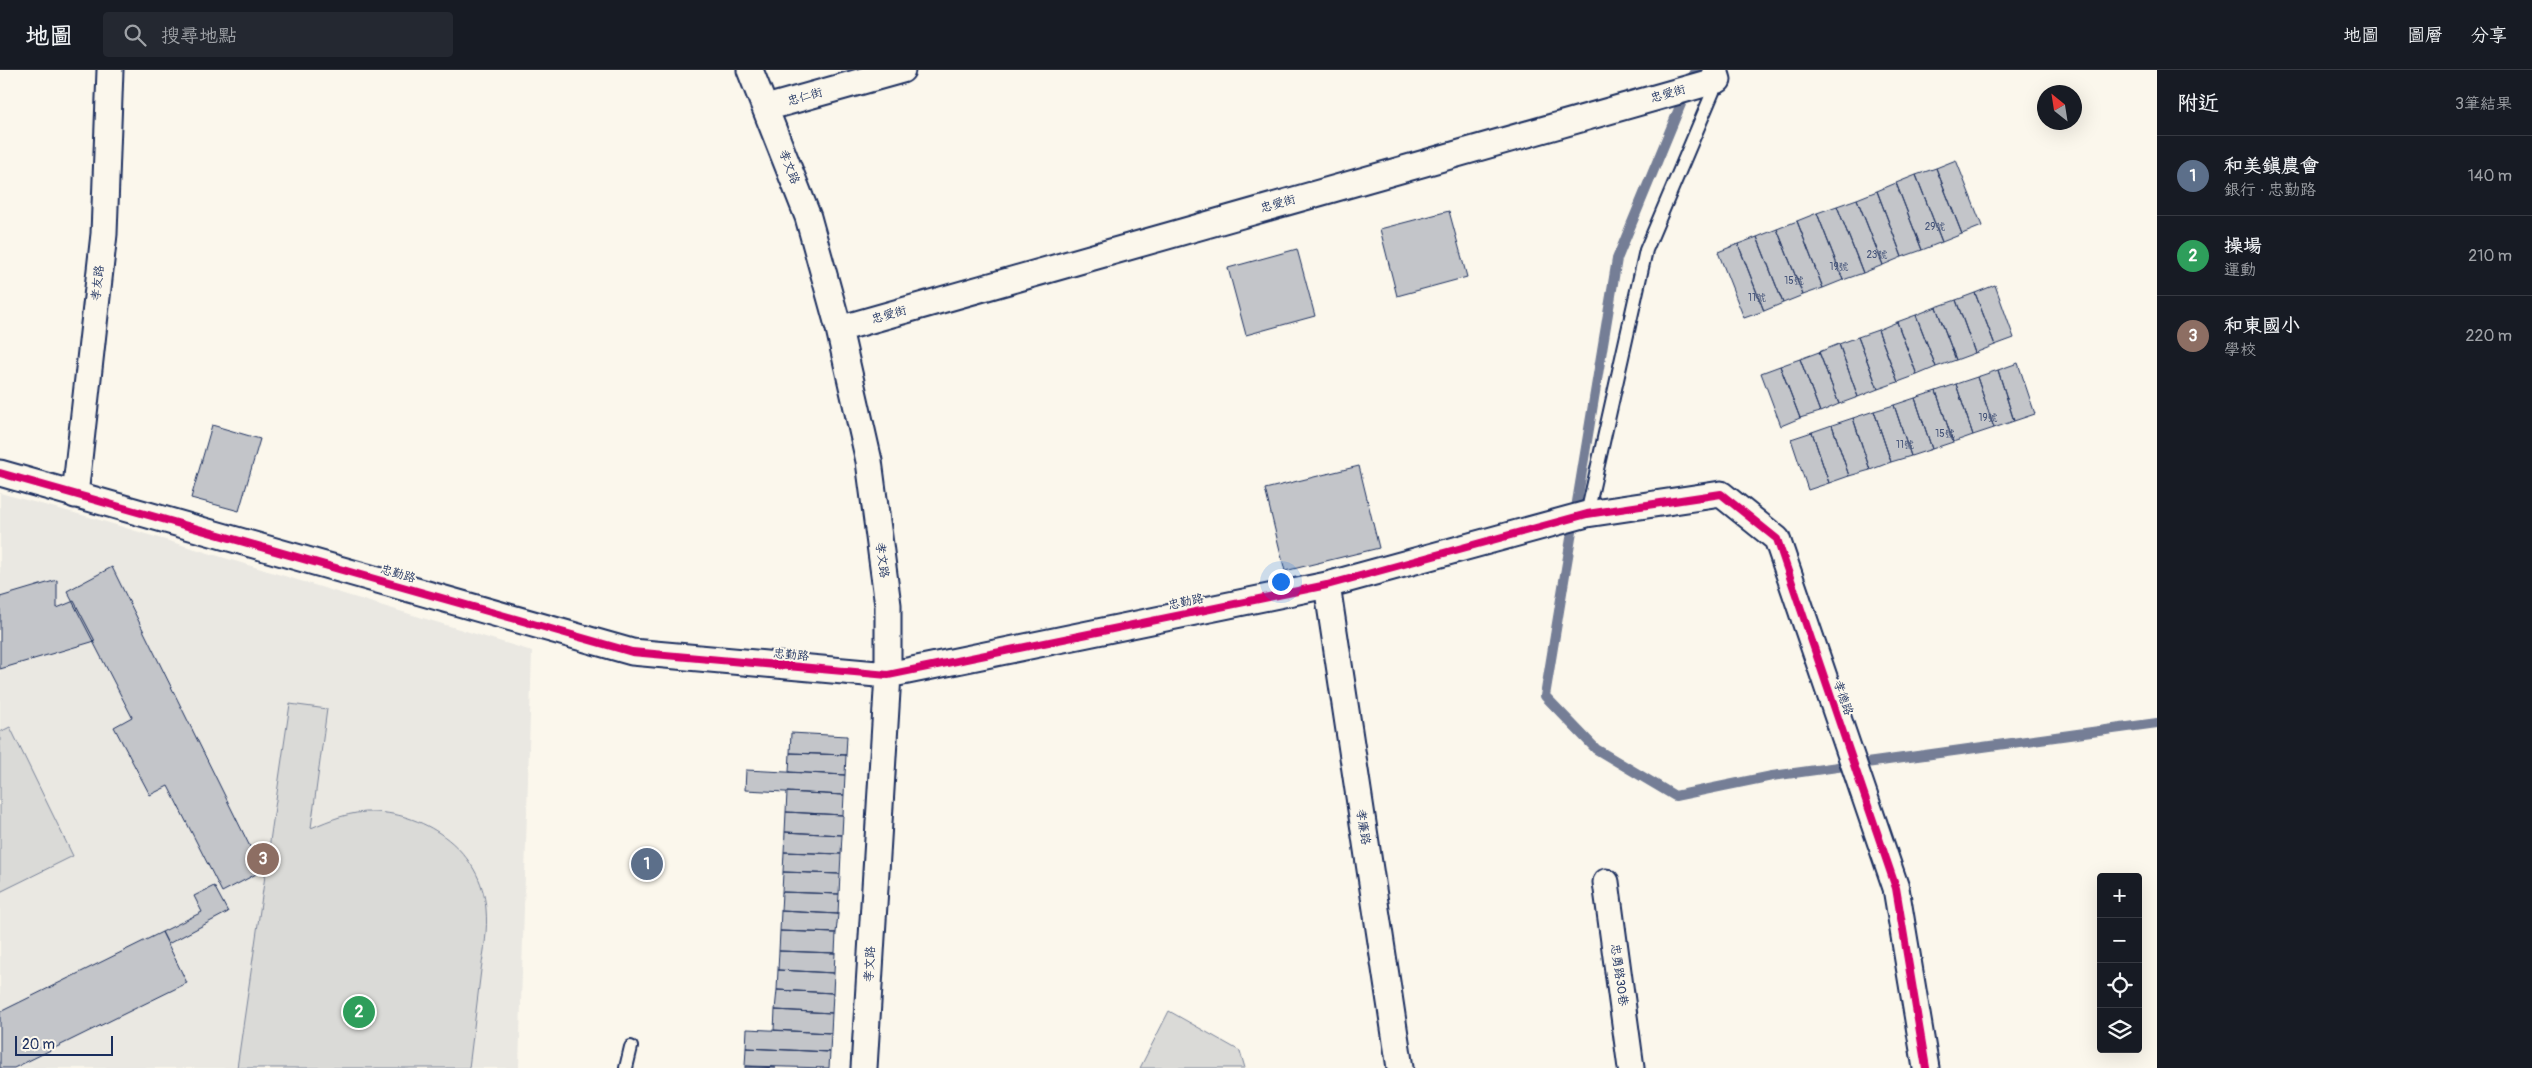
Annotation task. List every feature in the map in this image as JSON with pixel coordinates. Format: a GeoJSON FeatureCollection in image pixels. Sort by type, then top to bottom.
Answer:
{"type":"FeatureCollection","features":[{"type":"Feature","properties":{"kind":"street","name":"孝友路"},"geometry":{"type":"LineString","coordinates":[[75,495],[104,234],[110,70]]}},
{"type":"Feature","properties":{"kind":"street","name":"孝文路"},"geometry":{"type":"LineString","coordinates":[[750,70],[808,217],[839,329],[869,461],[888,605],[888,675],[864,1068]]}},
{"type":"Feature","properties":{"kind":"street","name":"忠仁街"},"geometry":{"type":"LineString","coordinates":[[766,108],[902,70]]}},
{"type":"Feature","properties":{"kind":"street","name":"忠愛街"},"geometry":{"type":"LineString","coordinates":[[839,329],[1718,73]]}},
{"type":"Feature","properties":{"kind":"street","name":"忠勤路"},"geometry":{"type":"LineString","coordinates":[[0,473],[632,652],[888,675],[1327,585],[1587,514]]}},
{"type":"Feature","properties":{"kind":"street","name":"孝德路"},"geometry":{"type":"LineString","coordinates":[[1587,514],[1722,494],[1777,539],[1896,888],[1926,1068]]}},
{"type":"Feature","properties":{"kind":"street","name":"孝廉路"},"geometry":{"type":"LineString","coordinates":[[1327,585],[1400,1068]]}},
{"type":"Feature","properties":{"kind":"street","name":"忠勇路30巷"},"geometry":{"type":"LineString","coordinates":[[1606,882],[1631,1068]]}},
{"type":"Feature","properties":{"kind":"lane"},"geometry":{"type":"LineString","coordinates":[[1587,514],[1646,250],[1718,73]]}},
{"type":"Feature","properties":{"kind":"lane"},"geometry":{"type":"LineString","coordinates":[[626,1068],[631,1047]]}},
{"type":"Feature","properties":{"kind":"shaded area"},"geometry":{"type":"Polygon","coordinates":[[[0,493],[93,518],[532,651],[519,1068],[0,1068],[0,493]]]}},
{"type":"Feature","properties":{"kind":"shaded area"},"geometry":{"type":"Polygon","coordinates":[[[290,704],[327,709],[311,828],[333,819],[357,813],[393,814],[431,828],[463,854],[474,870],[482,889],[486,909],[486,925],[469,1068],[237,1068],[290,704]]]}},
{"type":"Feature","properties":{"kind":"shaded area"},"geometry":{"type":"Polygon","coordinates":[[[10,727],[73,856],[0,892],[0,732],[10,727]]]}},
{"type":"Feature","properties":{"kind":"shaded area"},"geometry":{"type":"Polygon","coordinates":[[[1169,1011],[1240,1051],[1245,1068],[1140,1068],[1169,1011]]]}},
{"type":"Feature","properties":{"kind":"building"},"geometry":{"type":"Polygon","coordinates":[[[1956,160],[1982,226],[1962,234],[1936,168],[1956,160]]]}},
{"type":"Feature","properties":{"kind":"building"},"geometry":{"type":"Polygon","coordinates":[[[1936,168],[1962,234],[1942,242],[1916,175],[1936,168]]]}},
{"type":"Feature","properties":{"kind":"building"},"geometry":{"type":"Polygon","coordinates":[[[1916,175],[1942,242],[1922,250],[1896,183],[1916,175]]]}},
{"type":"Feature","properties":{"kind":"building"},"geometry":{"type":"Polygon","coordinates":[[[1896,183],[1922,250],[1902,257],[1877,191],[1896,183]]]}},
{"type":"Feature","properties":{"kind":"building"},"geometry":{"type":"Polygon","coordinates":[[[1877,191],[1902,257],[1883,265],[1857,199],[1877,191]]]}},
{"type":"Feature","properties":{"kind":"building"},"geometry":{"type":"Polygon","coordinates":[[[1857,199],[1883,265],[1863,273],[1837,206],[1857,199]]]}},
{"type":"Feature","properties":{"kind":"building"},"geometry":{"type":"Polygon","coordinates":[[[1837,206],[1863,273],[1843,280],[1817,213],[1837,206]]]}},
{"type":"Feature","properties":{"kind":"building"},"geometry":{"type":"Polygon","coordinates":[[[1449,211],[1467,277],[1397,296],[1380,229],[1449,211]]]}},
{"type":"Feature","properties":{"kind":"building"},"geometry":{"type":"Polygon","coordinates":[[[1817,213],[1843,280],[1823,288],[1797,221],[1817,213]]]}},
{"type":"Feature","properties":{"kind":"building"},"geometry":{"type":"Polygon","coordinates":[[[1797,221],[1823,288],[1803,295],[1777,229],[1797,221]]]}},
{"type":"Feature","properties":{"kind":"building"},"geometry":{"type":"Polygon","coordinates":[[[1777,229],[1803,295],[1783,303],[1757,237],[1777,229]]]}},
{"type":"Feature","properties":{"kind":"building"},"geometry":{"type":"Polygon","coordinates":[[[1757,237],[1783,303],[1764,311],[1738,244],[1757,237]]]}},
{"type":"Feature","properties":{"kind":"building"},"geometry":{"type":"Polygon","coordinates":[[[1738,244],[1764,311],[1744,318],[1718,252],[1738,244]]]}},
{"type":"Feature","properties":{"kind":"building"},"geometry":{"type":"Polygon","coordinates":[[[1297,249],[1315,316],[1246,335],[1228,268],[1297,249]]]}},
{"type":"Feature","properties":{"kind":"building"},"geometry":{"type":"Polygon","coordinates":[[[1995,285],[2014,338],[1995,345],[1975,293],[1995,285]]]}},
{"type":"Feature","properties":{"kind":"building"},"geometry":{"type":"Polygon","coordinates":[[[1975,293],[1995,345],[1975,353],[1956,300],[1975,293]]]}},
{"type":"Feature","properties":{"kind":"building"},"geometry":{"type":"Polygon","coordinates":[[[1956,300],[1975,353],[1956,360],[1936,307],[1956,300]]]}},
{"type":"Feature","properties":{"kind":"building"},"geometry":{"type":"Polygon","coordinates":[[[1936,307],[1956,360],[1936,367],[1916,315],[1936,307]]]}},
{"type":"Feature","properties":{"kind":"building"},"geometry":{"type":"Polygon","coordinates":[[[1916,315],[1936,367],[1917,375],[1897,322],[1916,315]]]}},
{"type":"Feature","properties":{"kind":"building"},"geometry":{"type":"Polygon","coordinates":[[[1897,322],[1917,375],[1898,382],[1878,330],[1897,322]]]}},
{"type":"Feature","properties":{"kind":"building"},"geometry":{"type":"Polygon","coordinates":[[[1878,330],[1898,382],[1878,389],[1858,337],[1878,330]]]}},
{"type":"Feature","properties":{"kind":"building"},"geometry":{"type":"Polygon","coordinates":[[[1858,337],[1878,389],[1858,397],[1839,344],[1858,337]]]}},
{"type":"Feature","properties":{"kind":"building"},"geometry":{"type":"Polygon","coordinates":[[[1839,344],[1858,397],[1839,404],[1819,352],[1839,344]]]}},
{"type":"Feature","properties":{"kind":"building"},"geometry":{"type":"Polygon","coordinates":[[[1819,352],[1839,404],[1820,412],[1800,359],[1819,352]]]}},
{"type":"Feature","properties":{"kind":"building"},"geometry":{"type":"Polygon","coordinates":[[[1800,359],[1820,412],[1800,418],[1780,366],[1800,359]]]}},
{"type":"Feature","properties":{"kind":"building"},"geometry":{"type":"Polygon","coordinates":[[[2018,363],[2035,414],[2014,421],[1998,370],[2018,363]]]}},
{"type":"Feature","properties":{"kind":"building"},"geometry":{"type":"Polygon","coordinates":[[[1780,366],[1800,418],[1781,426],[1761,373],[1780,366]]]}},
{"type":"Feature","properties":{"kind":"building"},"geometry":{"type":"Polygon","coordinates":[[[1998,370],[2014,421],[1994,428],[1977,377],[1998,370]]]}},
{"type":"Feature","properties":{"kind":"building"},"geometry":{"type":"Polygon","coordinates":[[[1977,377],[1994,428],[1973,435],[1956,384],[1977,377]]]}},
{"type":"Feature","properties":{"kind":"building"},"geometry":{"type":"Polygon","coordinates":[[[1956,384],[1973,435],[1953,442],[1936,391],[1956,384]]]}},
{"type":"Feature","properties":{"kind":"building"},"geometry":{"type":"Polygon","coordinates":[[[1936,391],[1953,442],[1932,449],[1915,398],[1936,391]]]}},
{"type":"Feature","properties":{"kind":"building"},"geometry":{"type":"Polygon","coordinates":[[[1915,398],[1932,449],[1911,456],[1894,405],[1915,398]]]}},
{"type":"Feature","properties":{"kind":"building"},"geometry":{"type":"Polygon","coordinates":[[[1894,405],[1911,456],[1891,462],[1874,411],[1894,405]]]}},
{"type":"Feature","properties":{"kind":"building"},"geometry":{"type":"Polygon","coordinates":[[[1874,411],[1891,462],[1870,470],[1853,418],[1874,411]]]}},
{"type":"Feature","properties":{"kind":"building"},"geometry":{"type":"Polygon","coordinates":[[[1853,418],[1870,470],[1849,476],[1832,425],[1853,418]]]}},
{"type":"Feature","properties":{"kind":"building"},"geometry":{"type":"Polygon","coordinates":[[[212,425],[260,439],[239,511],[191,498],[212,425]]]}},
{"type":"Feature","properties":{"kind":"building"},"geometry":{"type":"Polygon","coordinates":[[[1832,425],[1849,476],[1829,483],[1812,432],[1832,425]]]}},
{"type":"Feature","properties":{"kind":"building"},"geometry":{"type":"Polygon","coordinates":[[[1812,432],[1829,483],[1808,490],[1791,439],[1812,432]]]}},
{"type":"Feature","properties":{"kind":"building"},"geometry":{"type":"Polygon","coordinates":[[[1359,466],[1379,548],[1285,571],[1265,489],[1359,466]]]}},
{"type":"Feature","properties":{"kind":"building"},"geometry":{"type":"Polygon","coordinates":[[[112,567],[262,871],[222,892],[168,786],[150,795],[114,727],[132,717],[67,591],[112,567]]]}},
{"type":"Feature","properties":{"kind":"building"},"geometry":{"type":"Polygon","coordinates":[[[57,580],[57,608],[74,601],[95,641],[0,669],[0,597],[57,580]]]}},
{"type":"Feature","properties":{"kind":"building"},"geometry":{"type":"Polygon","coordinates":[[[791,733],[847,736],[846,755],[790,753],[791,733]]]}},
{"type":"Feature","properties":{"kind":"building"},"geometry":{"type":"Polygon","coordinates":[[[790,753],[846,755],[845,775],[789,772],[790,753]]]}},
{"type":"Feature","properties":{"kind":"building"},"geometry":{"type":"Polygon","coordinates":[[[746,770],[845,775],[844,795],[745,790],[746,770]]]}},
{"type":"Feature","properties":{"kind":"building"},"geometry":{"type":"Polygon","coordinates":[[[787,792],[844,795],[843,815],[786,812],[787,792]]]}},
{"type":"Feature","properties":{"kind":"building"},"geometry":{"type":"Polygon","coordinates":[[[786,812],[843,815],[842,835],[785,832],[786,812]]]}},
{"type":"Feature","properties":{"kind":"building"},"geometry":{"type":"Polygon","coordinates":[[[785,832],[842,835],[841,854],[784,852],[785,832]]]}},
{"type":"Feature","properties":{"kind":"building"},"geometry":{"type":"Polygon","coordinates":[[[784,852],[841,854],[840,874],[783,872],[784,852]]]}},
{"type":"Feature","properties":{"kind":"building"},"geometry":{"type":"Polygon","coordinates":[[[783,872],[840,874],[839,894],[782,892],[783,872]]]}},
{"type":"Feature","properties":{"kind":"building"},"geometry":{"type":"Polygon","coordinates":[[[214,886],[228,912],[168,944],[162,932],[202,912],[194,896],[214,886]]]}},
{"type":"Feature","properties":{"kind":"building"},"geometry":{"type":"Polygon","coordinates":[[[782,892],[839,894],[838,914],[781,911],[782,892]]]}},
{"type":"Feature","properties":{"kind":"building"},"geometry":{"type":"Polygon","coordinates":[[[781,911],[838,914],[836,933],[780,931],[781,911]]]}},
{"type":"Feature","properties":{"kind":"building"},"geometry":{"type":"Polygon","coordinates":[[[780,931],[836,933],[835,953],[779,951],[780,931]]]}},
{"type":"Feature","properties":{"kind":"building"},"geometry":{"type":"Polygon","coordinates":[[[162,932],[187,983],[14,1068],[0,1068],[0,1012],[162,932]]]}},
{"type":"Feature","properties":{"kind":"building"},"geometry":{"type":"Polygon","coordinates":[[[779,951],[835,953],[834,973],[778,970],[779,951]]]}},
{"type":"Feature","properties":{"kind":"building"},"geometry":{"type":"Polygon","coordinates":[[[778,970],[834,973],[833,993],[777,990],[778,970]]]}},
{"type":"Feature","properties":{"kind":"building"},"geometry":{"type":"Polygon","coordinates":[[[777,990],[833,993],[832,1013],[775,1010],[777,990]]]}},
{"type":"Feature","properties":{"kind":"building"},"geometry":{"type":"Polygon","coordinates":[[[775,1010],[832,1013],[831,1033],[774,1030],[775,1010]]]}},
{"type":"Feature","properties":{"kind":"building"},"geometry":{"type":"Polygon","coordinates":[[[747,1029],[831,1033],[830,1052],[746,1048],[747,1029]]]}},
{"type":"Feature","properties":{"kind":"building"},"geometry":{"type":"Polygon","coordinates":[[[746,1048],[830,1052],[829,1068],[745,1066],[746,1048]]]}},
{"type":"Feature","properties":{"kind":"building"},"geometry":{"type":"Polygon","coordinates":[[[745,1066],[776,1068],[745,1068],[745,1066]]]}},
{"type":"Feature","properties":{"kind":"waterway"},"geometry":{"type":"LineString","coordinates":[[1695,70],[1617,259],[1545,696],[1596,749],[1675,796],[1772,776],[2157,723]]}},
{"type":"Feature","properties":{"kind":"cycle path"},"geometry":{"type":"LineString","coordinates":[[0,473],[632,652],[888,675],[1327,585],[1587,514],[1721,494],[1777,539],[1896,888],[1926,1068]]}},
{"type":"Feature","properties":{"kind":"place","name":"和東國小"},"geometry":{"type":"Point","coordinates":[263,859]}},
{"type":"Feature","properties":{"kind":"place","name":"和美鎮農會"},"geometry":{"type":"Point","coordinates":[647,864]}},
{"type":"Feature","properties":{"kind":"place","name":"操場"},"geometry":{"type":"Point","coordinates":[359,1012]}}]}
